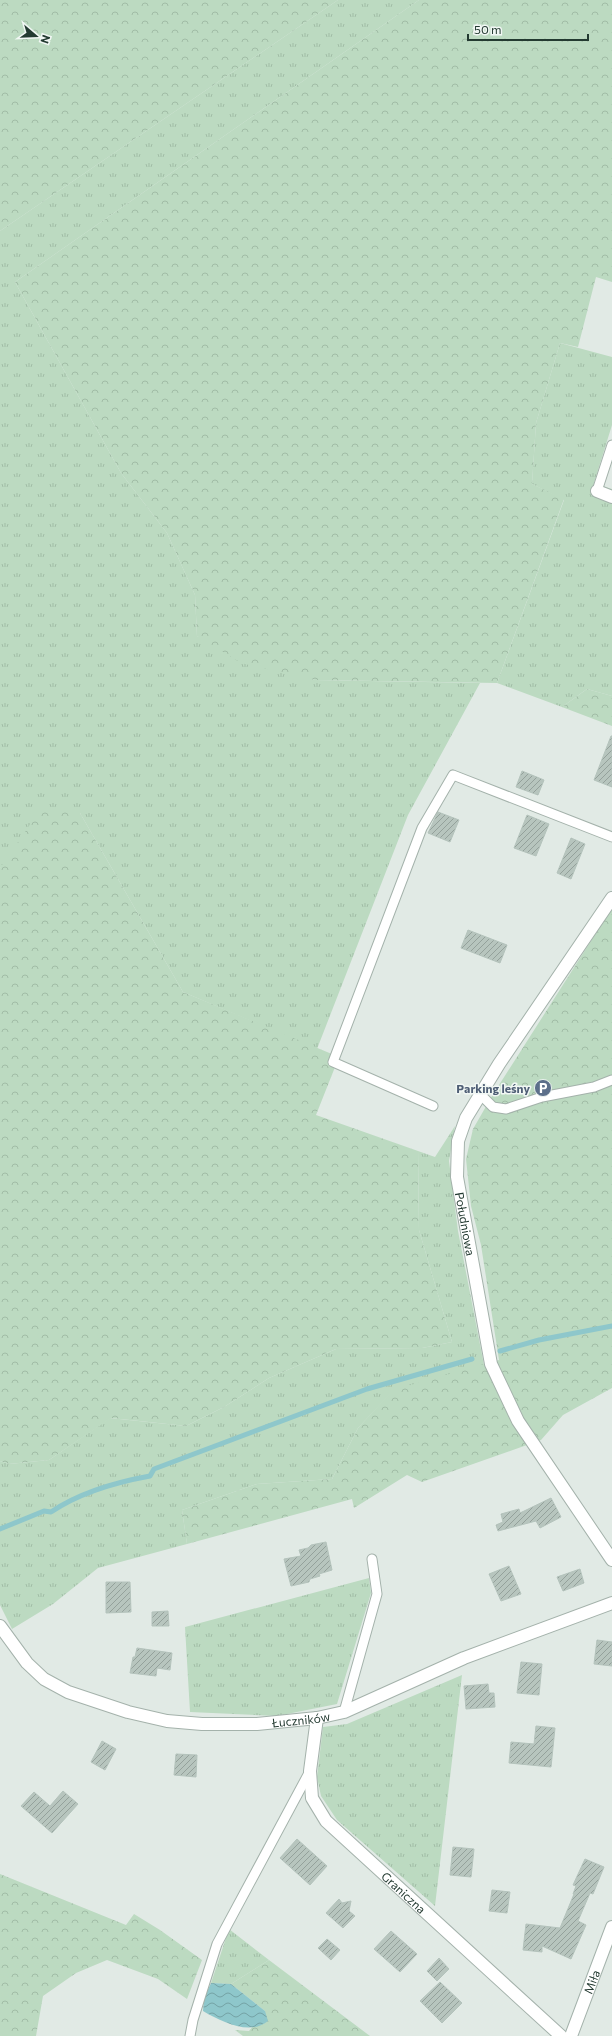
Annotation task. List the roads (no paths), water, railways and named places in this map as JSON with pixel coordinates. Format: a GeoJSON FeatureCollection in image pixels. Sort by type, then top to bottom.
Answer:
{"type":"FeatureCollection","features":[{"type":"Feature","properties":{"kind":"street"},"geometry":{"type":"LineString","coordinates":[[597,491],[612,497]]}},
{"type":"Feature","properties":{"kind":"street","name":"Południowa"},"geometry":{"type":"LineString","coordinates":[[612,898],[480,1094],[466,1118],[458,1141],[457,1177],[491,1364],[518,1421],[612,1560]]}},
{"type":"Feature","properties":{"kind":"street","name":"Łuczników"},"geometry":{"type":"LineString","coordinates":[[0,1626],[27,1663],[44,1679],[68,1692],[128,1712],[167,1721],[202,1724],[257,1724],[317,1718],[344,1712],[464,1658],[612,1603]]}},
{"type":"Feature","properties":{"kind":"street","name":"Graniczna"},"geometry":{"type":"LineString","coordinates":[[317,1718],[310,1771],[312,1798],[326,1821],[561,2036]]}},
{"type":"Feature","properties":{"kind":"street","name":"Miła"},"geometry":{"type":"LineString","coordinates":[[571,2036],[612,1927]]}},
{"type":"Feature","properties":{"kind":"lane"},"geometry":{"type":"LineString","coordinates":[[597,491],[612,445]]}},
{"type":"Feature","properties":{"kind":"lane"},"geometry":{"type":"LineString","coordinates":[[433,1106],[333,1062],[422,828],[453,775],[612,837]]}},
{"type":"Feature","properties":{"kind":"lane"},"geometry":{"type":"LineString","coordinates":[[480,1094],[493,1107],[506,1109],[542,1097],[594,1087],[612,1080]]}},
{"type":"Feature","properties":{"kind":"lane"},"geometry":{"type":"LineString","coordinates":[[344,1712],[377,1594],[372,1559]]}},
{"type":"Feature","properties":{"kind":"lane"},"geometry":{"type":"LineString","coordinates":[[190,2036],[193,2020],[217,1944],[310,1771]]}},
{"type":"Feature","properties":{"kind":"water"},"geometry":{"type":"Polygon","coordinates":[[[211,1983],[231,1984],[265,2011],[268,2021],[253,2027],[236,2026],[203,2011],[204,1998],[211,1983]]]}},
{"type":"Feature","properties":{"kind":"waterway"},"geometry":{"type":"LineString","coordinates":[[500,1351],[539,1340],[612,1326]]}},
{"type":"Feature","properties":{"kind":"waterway"},"geometry":{"type":"LineString","coordinates":[[0,1529],[44,1511],[51,1512],[74,1499],[99,1489],[125,1481],[150,1476],[154,1469],[367,1389],[472,1359]]}},
{"type":"Feature","properties":{"kind":"place","name":"Parking leśny"},"geometry":{"type":"Point","coordinates":[543,1088]}}]}
